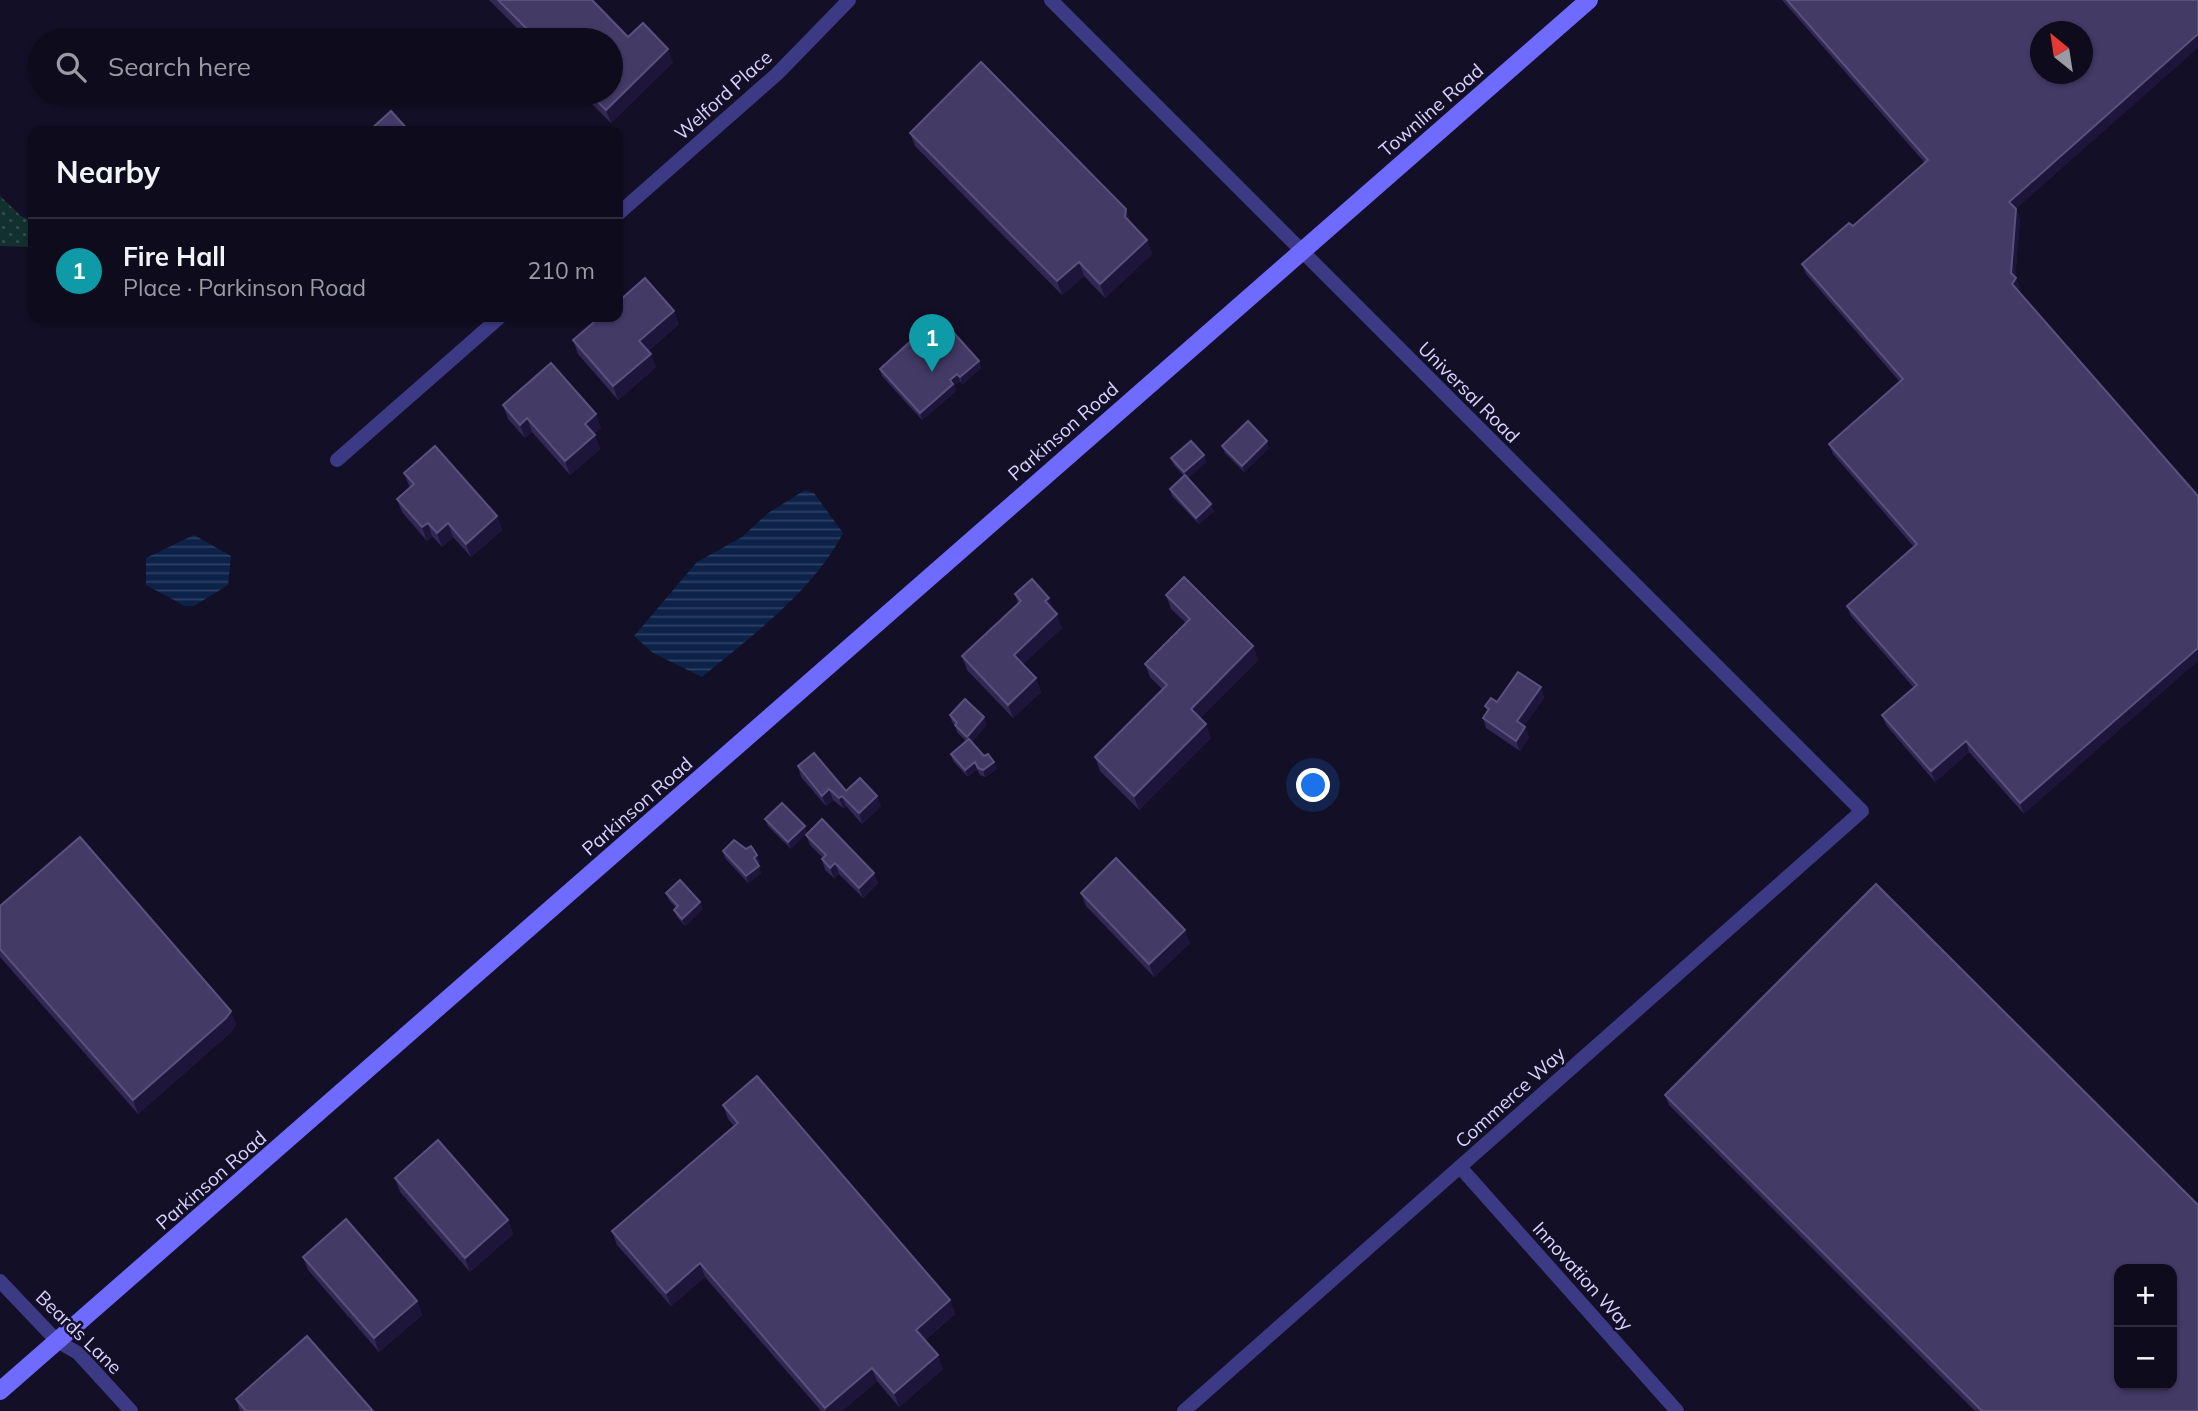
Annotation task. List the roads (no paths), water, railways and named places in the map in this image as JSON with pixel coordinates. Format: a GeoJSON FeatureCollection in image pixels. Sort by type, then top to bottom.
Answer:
{"type":"FeatureCollection","features":[{"type":"Feature","properties":{"kind":"main road","name":"Townline Road"},"geometry":{"type":"LineString","coordinates":[[1301,251],[1588,0]]}},
{"type":"Feature","properties":{"kind":"main road","name":"Parkinson Road"},"geometry":{"type":"LineString","coordinates":[[0,1391],[1301,251]]}},
{"type":"Feature","properties":{"kind":"street","name":"Welford Place"},"geometry":{"type":"LineString","coordinates":[[623,210],[777,74],[849,0]]}},
{"type":"Feature","properties":{"kind":"street","name":"Universal Road"},"geometry":{"type":"LineString","coordinates":[[1051,0],[1861,811]]}},
{"type":"Feature","properties":{"kind":"street"},"geometry":{"type":"LineString","coordinates":[[337,460],[494,322]]}},
{"type":"Feature","properties":{"kind":"street","name":"Commerce Way"},"geometry":{"type":"LineString","coordinates":[[1184,1411],[1861,811]]}},
{"type":"Feature","properties":{"kind":"street","name":"Innovation Way"},"geometry":{"type":"LineString","coordinates":[[1460,1167],[1677,1411]]}},
{"type":"Feature","properties":{"kind":"street","name":"Beards Lane"},"geometry":{"type":"LineString","coordinates":[[0,1281],[57,1341],[78,1353],[131,1411]]}},
{"type":"Feature","properties":{"kind":"water"},"geometry":{"type":"Polygon","coordinates":[[[805,490],[814,493],[843,533],[816,574],[761,629],[702,677],[653,653],[634,636],[697,562],[742,537],[768,513],[805,490]]]}},
{"type":"Feature","properties":{"kind":"water"},"geometry":{"type":"Polygon","coordinates":[[[194,535],[231,556],[228,585],[194,606],[185,606],[146,585],[146,558],[194,535]]]}},
{"type":"Feature","properties":{"kind":"place","name":"Fire Hall"},"geometry":{"type":"Point","coordinates":[932,372]}}]}
